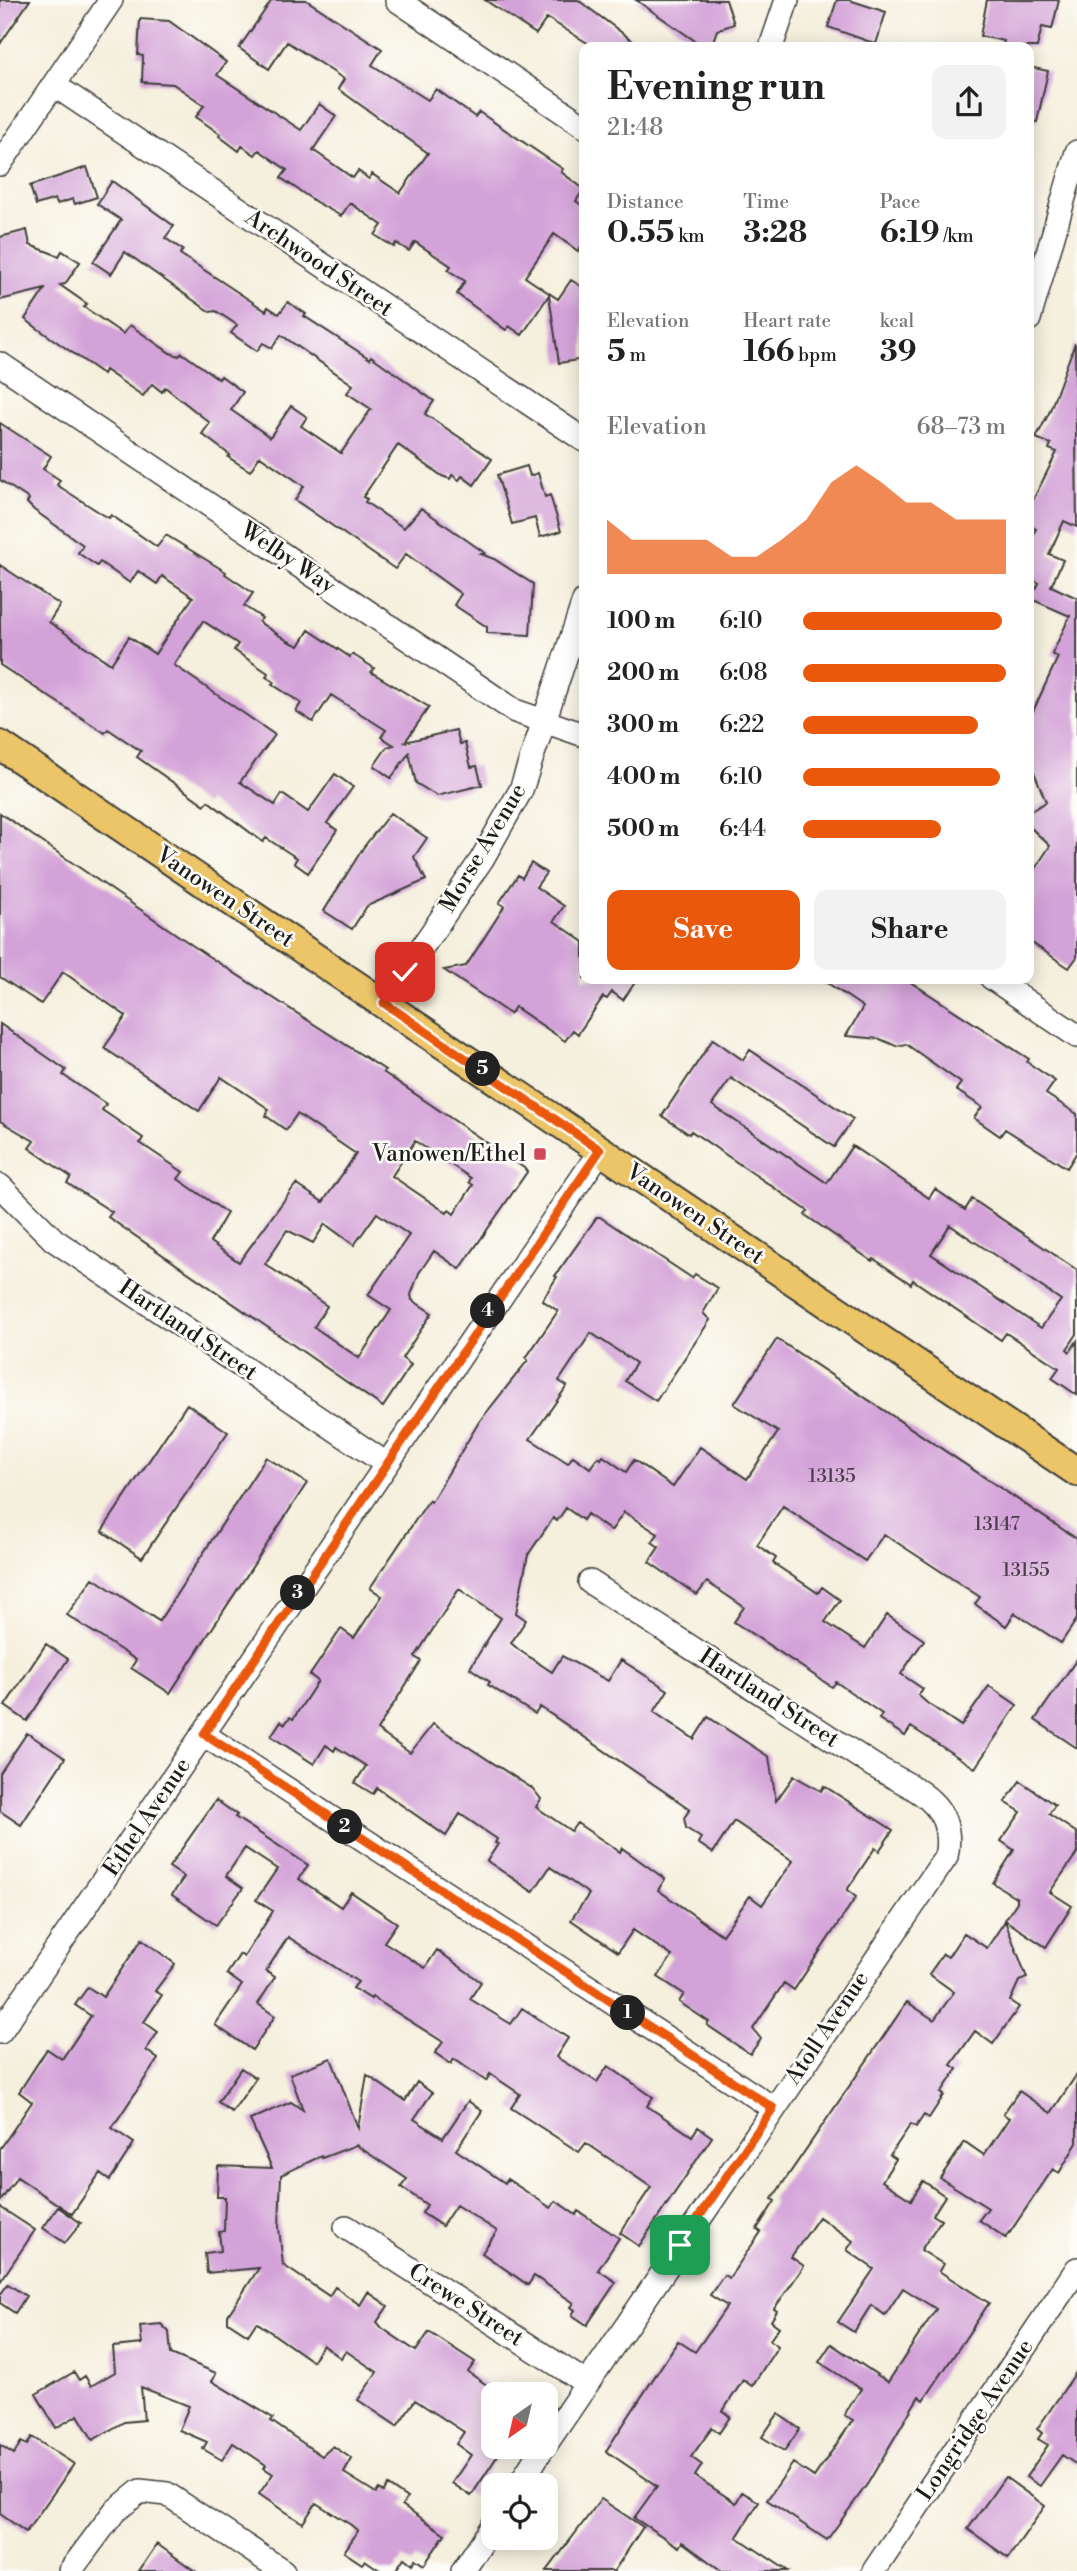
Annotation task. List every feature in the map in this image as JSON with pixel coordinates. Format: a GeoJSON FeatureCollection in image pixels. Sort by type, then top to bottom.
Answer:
{"type":"FeatureCollection","features":[{"type":"Feature","properties":{"kind":"main road","name":"Vanowen Street"},"geometry":{"type":"LineString","coordinates":[[0,745],[1077,1472]]}},
{"type":"Feature","properties":{"kind":"street"},"geometry":{"type":"LineString","coordinates":[[0,164],[111,0]]}},
{"type":"Feature","properties":{"kind":"street"},"geometry":{"type":"LineString","coordinates":[[397,0],[579,123]]}},
{"type":"Feature","properties":{"kind":"street"},"geometry":{"type":"LineString","coordinates":[[773,42],[787,0]]}},
{"type":"Feature","properties":{"kind":"street","name":"Archwood Street"},"geometry":{"type":"LineString","coordinates":[[54,85],[579,437]]}},
{"type":"Feature","properties":{"kind":"street"},"geometry":{"type":"LineString","coordinates":[[1034,302],[1077,152]]}},
{"type":"Feature","properties":{"kind":"street","name":"Welby Way"},"geometry":{"type":"LineString","coordinates":[[0,364],[515,711],[579,733]]}},
{"type":"Feature","properties":{"kind":"street","name":"Morse Avenue"},"geometry":{"type":"LineString","coordinates":[[384,1003],[482,859],[521,790],[579,617]]}},
{"type":"Feature","properties":{"kind":"street"},"geometry":{"type":"LineString","coordinates":[[1001,984],[1077,1035]]}},
{"type":"Feature","properties":{"kind":"street","name":"Ethel Avenue"},"geometry":{"type":"LineString","coordinates":[[0,2032],[600,1150]]}},
{"type":"Feature","properties":{"kind":"street","name":"Hartland Street"},"geometry":{"type":"LineString","coordinates":[[0,1186],[54,1240],[385,1463]]}},
{"type":"Feature","properties":{"kind":"street","name":"Hartland Street"},"geometry":{"type":"LineString","coordinates":[[590,1582],[874,1766],[919,1791],[944,1817]]}},
{"type":"Feature","properties":{"kind":"street"},"geometry":{"type":"LineString","coordinates":[[204,1734],[773,2108]]}},
{"type":"Feature","properties":{"kind":"street","name":"Atoll Avenue"},"geometry":{"type":"LineString","coordinates":[[558,2425],[946,1857],[950,1837],[944,1817]]}},
{"type":"Feature","properties":{"kind":"street","name":"Crewe Street"},"geometry":{"type":"LineString","coordinates":[[346,2227],[586,2383]]}},
{"type":"Feature","properties":{"kind":"street","name":"Longridge Avenue"},"geometry":{"type":"LineString","coordinates":[[874,2571],[1077,2269]]}},
{"type":"Feature","properties":{"kind":"street"},"geometry":{"type":"LineString","coordinates":[[70,2571],[114,2512],[140,2491],[167,2494],[283,2571]]}},
{"type":"Feature","properties":{"kind":"street"},"geometry":{"type":"LineString","coordinates":[[463,2571],[481,2544]]}},
{"type":"Feature","properties":{"kind":"building"},"geometry":{"type":"Polygon","coordinates":[[[0,0],[30,0],[0,44],[0,0]]]}},
{"type":"Feature","properties":{"kind":"building"},"geometry":{"type":"Polygon","coordinates":[[[272,0],[306,0],[382,49],[372,65],[428,100],[436,89],[475,117],[479,112],[563,169],[561,172],[579,185],[579,196],[576,201],[579,203],[579,250],[554,234],[525,277],[558,299],[571,280],[579,285],[579,360],[559,363],[549,295],[522,335],[509,326],[506,330],[457,294],[465,281],[448,270],[451,266],[415,242],[409,251],[396,243],[394,247],[375,235],[382,225],[350,203],[341,216],[316,202],[281,178],[287,170],[259,150],[255,155],[242,146],[239,151],[219,136],[220,134],[196,117],[204,105],[173,84],[142,82],[143,56],[138,55],[140,19],[169,21],[226,62],[217,75],[301,130],[319,104],[336,116],[313,150],[353,178],[358,171],[369,179],[372,174],[400,193],[428,153],[338,89],[344,79],[287,42],[269,69],[239,48],[272,0]]]}},
{"type":"Feature","properties":{"kind":"building"},"geometry":{"type":"Polygon","coordinates":[[[485,0],[578,0],[634,42],[586,42],[547,18],[536,34],[485,0]]]}},
{"type":"Feature","properties":{"kind":"building"},"geometry":{"type":"Polygon","coordinates":[[[636,0],[726,0],[734,24],[717,30],[713,42],[697,42],[636,0]]]}},
{"type":"Feature","properties":{"kind":"building"},"geometry":{"type":"Polygon","coordinates":[[[837,0],[849,0],[886,12],[877,42],[828,27],[837,0]]]}},
{"type":"Feature","properties":{"kind":"building"},"geometry":{"type":"Polygon","coordinates":[[[987,0],[1059,0],[1052,29],[1042,27],[1037,47],[1034,47],[1034,42],[1004,42],[980,36],[987,0]]]}},
{"type":"Feature","properties":{"kind":"building"},"geometry":{"type":"Polygon","coordinates":[[[1034,68],[1048,71],[1037,122],[1034,122],[1034,68]]]}},
{"type":"Feature","properties":{"kind":"building"},"geometry":{"type":"Polygon","coordinates":[[[87,167],[97,197],[75,204],[73,199],[57,204],[55,199],[36,205],[30,186],[87,167]]]}},
{"type":"Feature","properties":{"kind":"building"},"geometry":{"type":"Polygon","coordinates":[[[112,181],[174,226],[165,238],[183,250],[180,254],[266,311],[268,307],[279,314],[288,302],[306,314],[304,316],[370,359],[371,356],[434,401],[425,414],[492,459],[474,485],[462,476],[459,480],[452,475],[450,479],[442,476],[398,445],[363,497],[367,499],[365,502],[404,528],[421,508],[485,553],[481,554],[494,559],[533,584],[530,635],[487,633],[487,627],[454,605],[461,594],[406,554],[395,569],[295,500],[304,486],[260,456],[250,471],[228,457],[230,455],[202,434],[210,423],[165,387],[162,392],[152,384],[143,396],[105,370],[103,374],[37,328],[25,319],[45,289],[0,300],[0,237],[27,230],[30,245],[59,256],[62,251],[80,262],[65,284],[60,285],[87,304],[84,307],[123,334],[130,325],[170,353],[179,356],[182,353],[219,379],[221,376],[243,392],[231,410],[270,437],[291,406],[307,417],[301,426],[341,453],[371,409],[347,393],[353,385],[281,335],[272,348],[263,343],[257,351],[231,333],[237,325],[216,311],[210,312],[125,252],[111,274],[93,262],[121,220],[97,204],[112,181]]]}},
{"type":"Feature","properties":{"kind":"building"},"geometry":{"type":"Polygon","coordinates":[[[1075,343],[1077,527],[1064,521],[1049,554],[1063,560],[1051,586],[1077,598],[1077,957],[1069,968],[1034,944],[1034,870],[1050,846],[1034,831],[1034,809],[1046,802],[1034,772],[1034,709],[1058,657],[1052,654],[1070,616],[1034,600],[1039,583],[1034,580],[1034,498],[1057,452],[1049,449],[1051,444],[1036,438],[1049,413],[1075,343]]]}},
{"type":"Feature","properties":{"kind":"building"},"geometry":{"type":"Polygon","coordinates":[[[0,423],[51,456],[43,469],[60,480],[57,485],[109,518],[111,515],[157,547],[166,535],[226,572],[225,574],[253,593],[244,606],[262,618],[259,622],[299,646],[309,630],[350,657],[352,654],[374,668],[371,672],[429,707],[405,742],[456,730],[460,744],[465,743],[471,767],[477,766],[482,785],[437,796],[416,783],[409,753],[391,778],[374,766],[387,747],[394,745],[381,737],[386,730],[331,695],[313,722],[296,711],[301,703],[272,684],[274,682],[266,677],[268,673],[234,650],[238,644],[203,621],[174,665],[275,735],[240,782],[275,805],[282,794],[308,812],[335,774],[353,787],[327,823],[337,830],[308,873],[294,863],[297,858],[266,838],[263,842],[208,801],[205,805],[137,757],[141,751],[108,729],[105,733],[0,665],[0,565],[60,605],[49,622],[111,664],[129,637],[155,654],[193,597],[162,576],[157,584],[138,571],[130,583],[100,562],[97,566],[78,553],[83,545],[34,510],[27,503],[29,499],[0,480],[0,423]]]}},
{"type":"Feature","properties":{"kind":"building"},"geometry":{"type":"Polygon","coordinates":[[[527,466],[530,476],[538,473],[545,497],[550,495],[561,531],[540,537],[535,518],[512,524],[497,475],[527,466]]]}},
{"type":"Feature","properties":{"kind":"building"},"geometry":{"type":"Polygon","coordinates":[[[0,813],[205,954],[385,1070],[383,1072],[524,1168],[527,1172],[460,1269],[434,1251],[419,1273],[411,1295],[412,1300],[432,1313],[402,1358],[411,1365],[383,1407],[108,1217],[112,1212],[67,1183],[71,1177],[29,1148],[34,1141],[0,1121],[0,1024],[66,1070],[63,1075],[106,1104],[102,1110],[143,1138],[140,1143],[183,1172],[178,1179],[227,1213],[210,1242],[239,1262],[296,1184],[323,1202],[356,1154],[297,1114],[286,1130],[266,1116],[269,1109],[221,1077],[199,1111],[104,1048],[126,1016],[63,972],[41,1004],[0,977],[0,813]],[[415,1141],[392,1176],[447,1213],[449,1210],[454,1214],[473,1185],[469,1182],[471,1178],[415,1141]],[[377,1213],[354,1245],[325,1224],[313,1243],[287,1230],[265,1264],[327,1306],[314,1327],[359,1358],[391,1310],[368,1295],[409,1235],[377,1213]]]}},
{"type":"Feature","properties":{"kind":"building"},"geometry":{"type":"Polygon","coordinates":[[[390,813],[427,838],[414,857],[426,880],[367,906],[352,929],[324,911],[363,848],[390,813]]]}},
{"type":"Feature","properties":{"kind":"building"},"geometry":{"type":"Polygon","coordinates":[[[531,863],[546,873],[536,887],[564,906],[554,921],[579,938],[579,984],[634,984],[623,1000],[612,992],[607,999],[603,997],[578,1034],[573,1030],[565,1041],[515,1007],[510,1014],[444,970],[466,966],[502,910],[504,906],[499,903],[518,875],[522,878],[531,863]]]}},
{"type":"Feature","properties":{"kind":"building"},"geometry":{"type":"Polygon","coordinates":[[[829,984],[913,984],[1029,1059],[1027,1062],[1055,1081],[1046,1094],[1077,1114],[1077,1152],[1067,1168],[1005,1129],[1000,1136],[974,1118],[982,1107],[956,1090],[961,1083],[906,1044],[896,1046],[880,1039],[846,1036],[863,1007],[829,984]]]}},
{"type":"Feature","properties":{"kind":"building"},"geometry":{"type":"Polygon","coordinates":[[[713,1039],[743,1060],[750,1050],[853,1119],[834,1147],[731,1078],[712,1105],[827,1183],[852,1146],[929,1198],[935,1189],[965,1210],[972,1199],[1077,1270],[1077,1334],[1067,1349],[1070,1352],[1077,1341],[1077,1395],[1052,1378],[1059,1368],[1006,1333],[1001,1340],[913,1280],[911,1284],[874,1259],[872,1261],[805,1215],[808,1211],[691,1131],[689,1134],[662,1116],[713,1039]],[[950,1225],[931,1254],[1041,1328],[1061,1300],[950,1225]]]}},
{"type":"Feature","properties":{"kind":"building"},"geometry":{"type":"Polygon","coordinates":[[[597,1217],[600,1217],[692,1278],[695,1274],[718,1288],[703,1313],[710,1320],[656,1401],[625,1381],[636,1363],[591,1333],[559,1381],[567,1386],[530,1439],[568,1463],[573,1456],[590,1468],[598,1457],[601,1459],[603,1456],[626,1472],[634,1460],[673,1487],[700,1447],[747,1479],[778,1432],[734,1404],[777,1339],[1077,1539],[1077,1619],[1061,1643],[1015,1613],[1006,1626],[975,1604],[980,1597],[884,1534],[865,1561],[783,1506],[757,1545],[776,1558],[773,1563],[818,1593],[822,1587],[840,1600],[825,1622],[865,1648],[887,1615],[924,1640],[901,1674],[923,1689],[918,1695],[927,1703],[961,1726],[989,1686],[1017,1705],[975,1768],[911,1727],[905,1736],[879,1719],[882,1714],[836,1682],[832,1687],[734,1622],[744,1607],[707,1582],[697,1595],[649,1562],[659,1547],[652,1542],[658,1534],[624,1512],[611,1531],[587,1514],[583,1520],[566,1508],[557,1521],[553,1518],[528,1555],[516,1613],[526,1620],[511,1643],[519,1650],[552,1672],[562,1656],[608,1681],[621,1660],[668,1690],[654,1712],[694,1739],[708,1717],[769,1757],[776,1801],[794,1776],[821,1791],[824,1786],[893,1830],[879,1851],[875,1848],[847,1890],[856,1897],[794,1990],[784,1983],[753,2029],[761,2039],[750,2054],[679,2002],[684,1994],[658,1977],[672,1956],[633,1930],[618,1952],[571,1920],[589,1894],[550,1867],[533,1892],[487,1861],[498,1844],[495,1843],[497,1839],[460,1814],[446,1836],[377,1788],[373,1794],[355,1783],[366,1766],[336,1747],[334,1751],[326,1745],[314,1764],[271,1736],[281,1721],[285,1724],[290,1717],[293,1719],[318,1681],[310,1675],[341,1629],[354,1638],[382,1596],[370,1588],[429,1500],[431,1502],[479,1422],[528,1360],[526,1358],[558,1311],[542,1300],[557,1277],[555,1276],[597,1217]],[[459,1589],[415,1657],[421,1661],[377,1730],[410,1753],[433,1724],[533,1789],[541,1799],[536,1807],[571,1831],[577,1823],[620,1852],[622,1848],[665,1879],[658,1890],[722,1935],[750,1896],[762,1905],[793,1861],[734,1821],[713,1853],[698,1843],[701,1838],[686,1828],[684,1818],[690,1809],[540,1707],[535,1714],[488,1685],[490,1682],[470,1668],[501,1618],[459,1589]]]}},
{"type":"Feature","properties":{"kind":"building"},"geometry":{"type":"Polygon","coordinates":[[[187,1404],[228,1432],[142,1558],[102,1531],[187,1404]]]}},
{"type":"Feature","properties":{"kind":"building"},"geometry":{"type":"Polygon","coordinates":[[[266,1457],[307,1483],[170,1693],[131,1668],[136,1660],[67,1615],[93,1578],[159,1621],[266,1457]]]}},
{"type":"Feature","properties":{"kind":"building"},"geometry":{"type":"Polygon","coordinates":[[[46,1644],[68,1659],[27,1721],[5,1706],[46,1644]]]}},
{"type":"Feature","properties":{"kind":"building"},"geometry":{"type":"Polygon","coordinates":[[[1077,1659],[1077,1748],[1035,1720],[1077,1659]]]}},
{"type":"Feature","properties":{"kind":"building"},"geometry":{"type":"Polygon","coordinates":[[[27,1733],[65,1758],[21,1825],[0,1811],[0,1773],[27,1733]]]}},
{"type":"Feature","properties":{"kind":"building"},"geometry":{"type":"Polygon","coordinates":[[[1020,1781],[1055,1805],[1049,1814],[1077,1833],[1077,1853],[1050,1892],[1072,1906],[1046,1947],[1005,1920],[1017,1898],[993,1883],[1014,1850],[1001,1841],[1021,1812],[1005,1802],[1020,1781]]]}},
{"type":"Feature","properties":{"kind":"building"},"geometry":{"type":"Polygon","coordinates":[[[216,1800],[237,1815],[235,1817],[308,1865],[299,1879],[341,1907],[351,1892],[397,1923],[384,1942],[425,1968],[437,1950],[481,1982],[470,1999],[511,2024],[522,2008],[568,2038],[556,2057],[597,2082],[608,2066],[653,2097],[647,2106],[692,2136],[698,2127],[712,2137],[639,2246],[620,2233],[651,2187],[586,2143],[579,2152],[511,2108],[520,2094],[490,2074],[486,2081],[454,2059],[451,2064],[435,2053],[443,2042],[353,1988],[358,1982],[288,1937],[266,1971],[275,1977],[258,2004],[275,2016],[252,2050],[215,2025],[242,1985],[227,1974],[240,1954],[244,1957],[273,1911],[256,1900],[277,1869],[245,1848],[226,1876],[243,1888],[216,1925],[172,1895],[184,1877],[169,1867],[216,1800]]]}},
{"type":"Feature","properties":{"kind":"building"},"geometry":{"type":"Polygon","coordinates":[[[1005,1921],[1027,1978],[1019,1981],[1010,2001],[1019,2007],[993,2044],[975,2031],[951,2065],[957,2069],[941,2093],[944,2095],[929,2118],[924,2115],[916,2127],[911,2124],[890,2155],[896,2159],[882,2181],[911,2200],[923,2181],[945,2196],[933,2215],[941,2220],[921,2250],[943,2264],[939,2271],[989,2303],[924,2400],[919,2396],[868,2483],[827,2540],[767,2500],[793,2463],[814,2477],[853,2420],[844,2415],[861,2389],[819,2362],[831,2344],[888,2382],[936,2309],[903,2288],[885,2315],[871,2305],[854,2332],[838,2322],[874,2269],[847,2250],[853,2241],[819,2217],[791,2257],[804,2266],[774,2309],[777,2311],[771,2321],[779,2327],[770,2340],[778,2346],[752,2386],[743,2380],[723,2411],[730,2417],[719,2433],[712,2428],[691,2457],[702,2465],[695,2476],[736,2503],[742,2492],[759,2502],[737,2537],[788,2571],[722,2571],[682,2542],[679,2547],[634,2518],[657,2486],[606,2451],[678,2341],[695,2352],[727,2306],[710,2295],[724,2275],[729,2278],[761,2232],[757,2229],[775,2201],[772,2199],[907,2002],[934,2020],[954,1992],[929,1974],[943,1954],[948,1957],[964,1933],[987,1948],[1005,1921]]]}},
{"type":"Feature","properties":{"kind":"building"},"geometry":{"type":"Polygon","coordinates":[[[142,1939],[175,1964],[155,1991],[162,1995],[144,2022],[158,2032],[146,2050],[158,2059],[112,2128],[134,2143],[110,2180],[100,2173],[72,2214],[17,2177],[0,2202],[0,2149],[32,2102],[19,2092],[47,2049],[62,2059],[91,2016],[75,2005],[88,1987],[103,1997],[142,1939]]]}},
{"type":"Feature","properties":{"kind":"building"},"geometry":{"type":"Polygon","coordinates":[[[331,2058],[358,2128],[367,2075],[405,2101],[417,2082],[432,2093],[414,2119],[443,2138],[468,2101],[482,2111],[456,2150],[505,2183],[507,2179],[551,2208],[556,2201],[576,2215],[578,2211],[619,2238],[598,2270],[616,2282],[587,2325],[572,2315],[575,2310],[571,2307],[574,2303],[534,2276],[528,2285],[482,2253],[497,2231],[456,2205],[442,2226],[422,2213],[427,2205],[401,2187],[407,2179],[356,2145],[322,2158],[321,2156],[281,2175],[279,2227],[283,2265],[329,2296],[335,2287],[360,2305],[368,2292],[388,2306],[377,2322],[416,2351],[429,2332],[475,2362],[468,2372],[482,2382],[481,2459],[495,2459],[486,2473],[481,2473],[481,2481],[471,2496],[452,2483],[471,2455],[456,2444],[464,2432],[415,2400],[397,2426],[358,2400],[377,2372],[346,2351],[341,2358],[323,2345],[312,2361],[259,2324],[256,2323],[248,2335],[228,2322],[228,2315],[259,2268],[207,2273],[205,2253],[221,2251],[219,2232],[224,2231],[225,2197],[217,2197],[218,2166],[272,2168],[250,2120],[291,2102],[303,2110],[290,2074],[331,2058]]]}},
{"type":"Feature","properties":{"kind":"building"},"geometry":{"type":"Polygon","coordinates":[[[241,2068],[256,2078],[232,2112],[218,2102],[241,2068]]]}},
{"type":"Feature","properties":{"kind":"building"},"geometry":{"type":"Polygon","coordinates":[[[1077,2074],[1077,2143],[1059,2173],[1053,2169],[1006,2238],[979,2220],[988,2208],[940,2178],[965,2142],[984,2155],[1009,2118],[1003,2114],[1019,2091],[1051,2113],[1077,2074]]]}},
{"type":"Feature","properties":{"kind":"building"},"geometry":{"type":"Polygon","coordinates":[[[0,2207],[35,2230],[0,2282],[0,2207]]]}},
{"type":"Feature","properties":{"kind":"building"},"geometry":{"type":"Polygon","coordinates":[[[58,2207],[81,2223],[65,2243],[43,2228],[58,2207]]]}},
{"type":"Feature","properties":{"kind":"building"},"geometry":{"type":"Polygon","coordinates":[[[8,2284],[26,2296],[15,2313],[0,2303],[0,2295],[8,2284]]]}},
{"type":"Feature","properties":{"kind":"building"},"geometry":{"type":"Polygon","coordinates":[[[161,2324],[169,2332],[171,2354],[216,2373],[212,2381],[273,2418],[271,2421],[322,2456],[333,2446],[352,2459],[344,2473],[376,2493],[379,2489],[383,2492],[388,2485],[407,2498],[402,2505],[445,2534],[424,2565],[415,2559],[412,2564],[404,2558],[395,2571],[381,2571],[365,2560],[362,2564],[344,2552],[358,2531],[351,2525],[316,2503],[303,2523],[285,2512],[259,2494],[273,2474],[264,2468],[266,2465],[233,2443],[222,2460],[203,2449],[207,2442],[179,2430],[189,2406],[141,2387],[144,2420],[124,2422],[93,2440],[78,2415],[56,2428],[36,2394],[74,2372],[79,2380],[85,2376],[91,2386],[115,2372],[113,2347],[142,2344],[140,2326],[161,2324]]]}},
{"type":"Feature","properties":{"kind":"building"},"geometry":{"type":"Polygon","coordinates":[[[1077,2371],[1077,2465],[1062,2455],[1040,2486],[1026,2477],[1048,2445],[1038,2439],[1042,2433],[1037,2429],[1077,2371]]]}},
{"type":"Feature","properties":{"kind":"building"},"geometry":{"type":"Polygon","coordinates":[[[778,2414],[800,2429],[784,2451],[762,2437],[778,2414]]]}},
{"type":"Feature","properties":{"kind":"building"},"geometry":{"type":"Polygon","coordinates":[[[32,2437],[74,2464],[26,2532],[0,2514],[0,2445],[14,2454],[21,2442],[27,2445],[32,2437]]]}},
{"type":"Feature","properties":{"kind":"building"},"geometry":{"type":"Polygon","coordinates":[[[1005,2477],[1045,2506],[1008,2558],[968,2529],[1005,2477]]]}},
{"type":"Feature","properties":{"kind":"building"},"geometry":{"type":"Polygon","coordinates":[[[601,2499],[643,2527],[614,2571],[547,2571],[601,2499]]]}},
{"type":"Feature","properties":{"kind":"building"},"geometry":{"type":"Polygon","coordinates":[[[157,2544],[195,2571],[139,2571],[157,2544]]]}},
{"type":"Feature","properties":{"kind":"place","name":"Vanowen/Ethel"},"geometry":{"type":"Point","coordinates":[540,1154]}},
{"type":"Feature","properties":{"kind":"route"},"geometry":{"type":"LineString","coordinates":[[405,972],[384,1003],[600,1150],[385,1463],[204,1734],[773,2108],[680,2245]]}}]}
